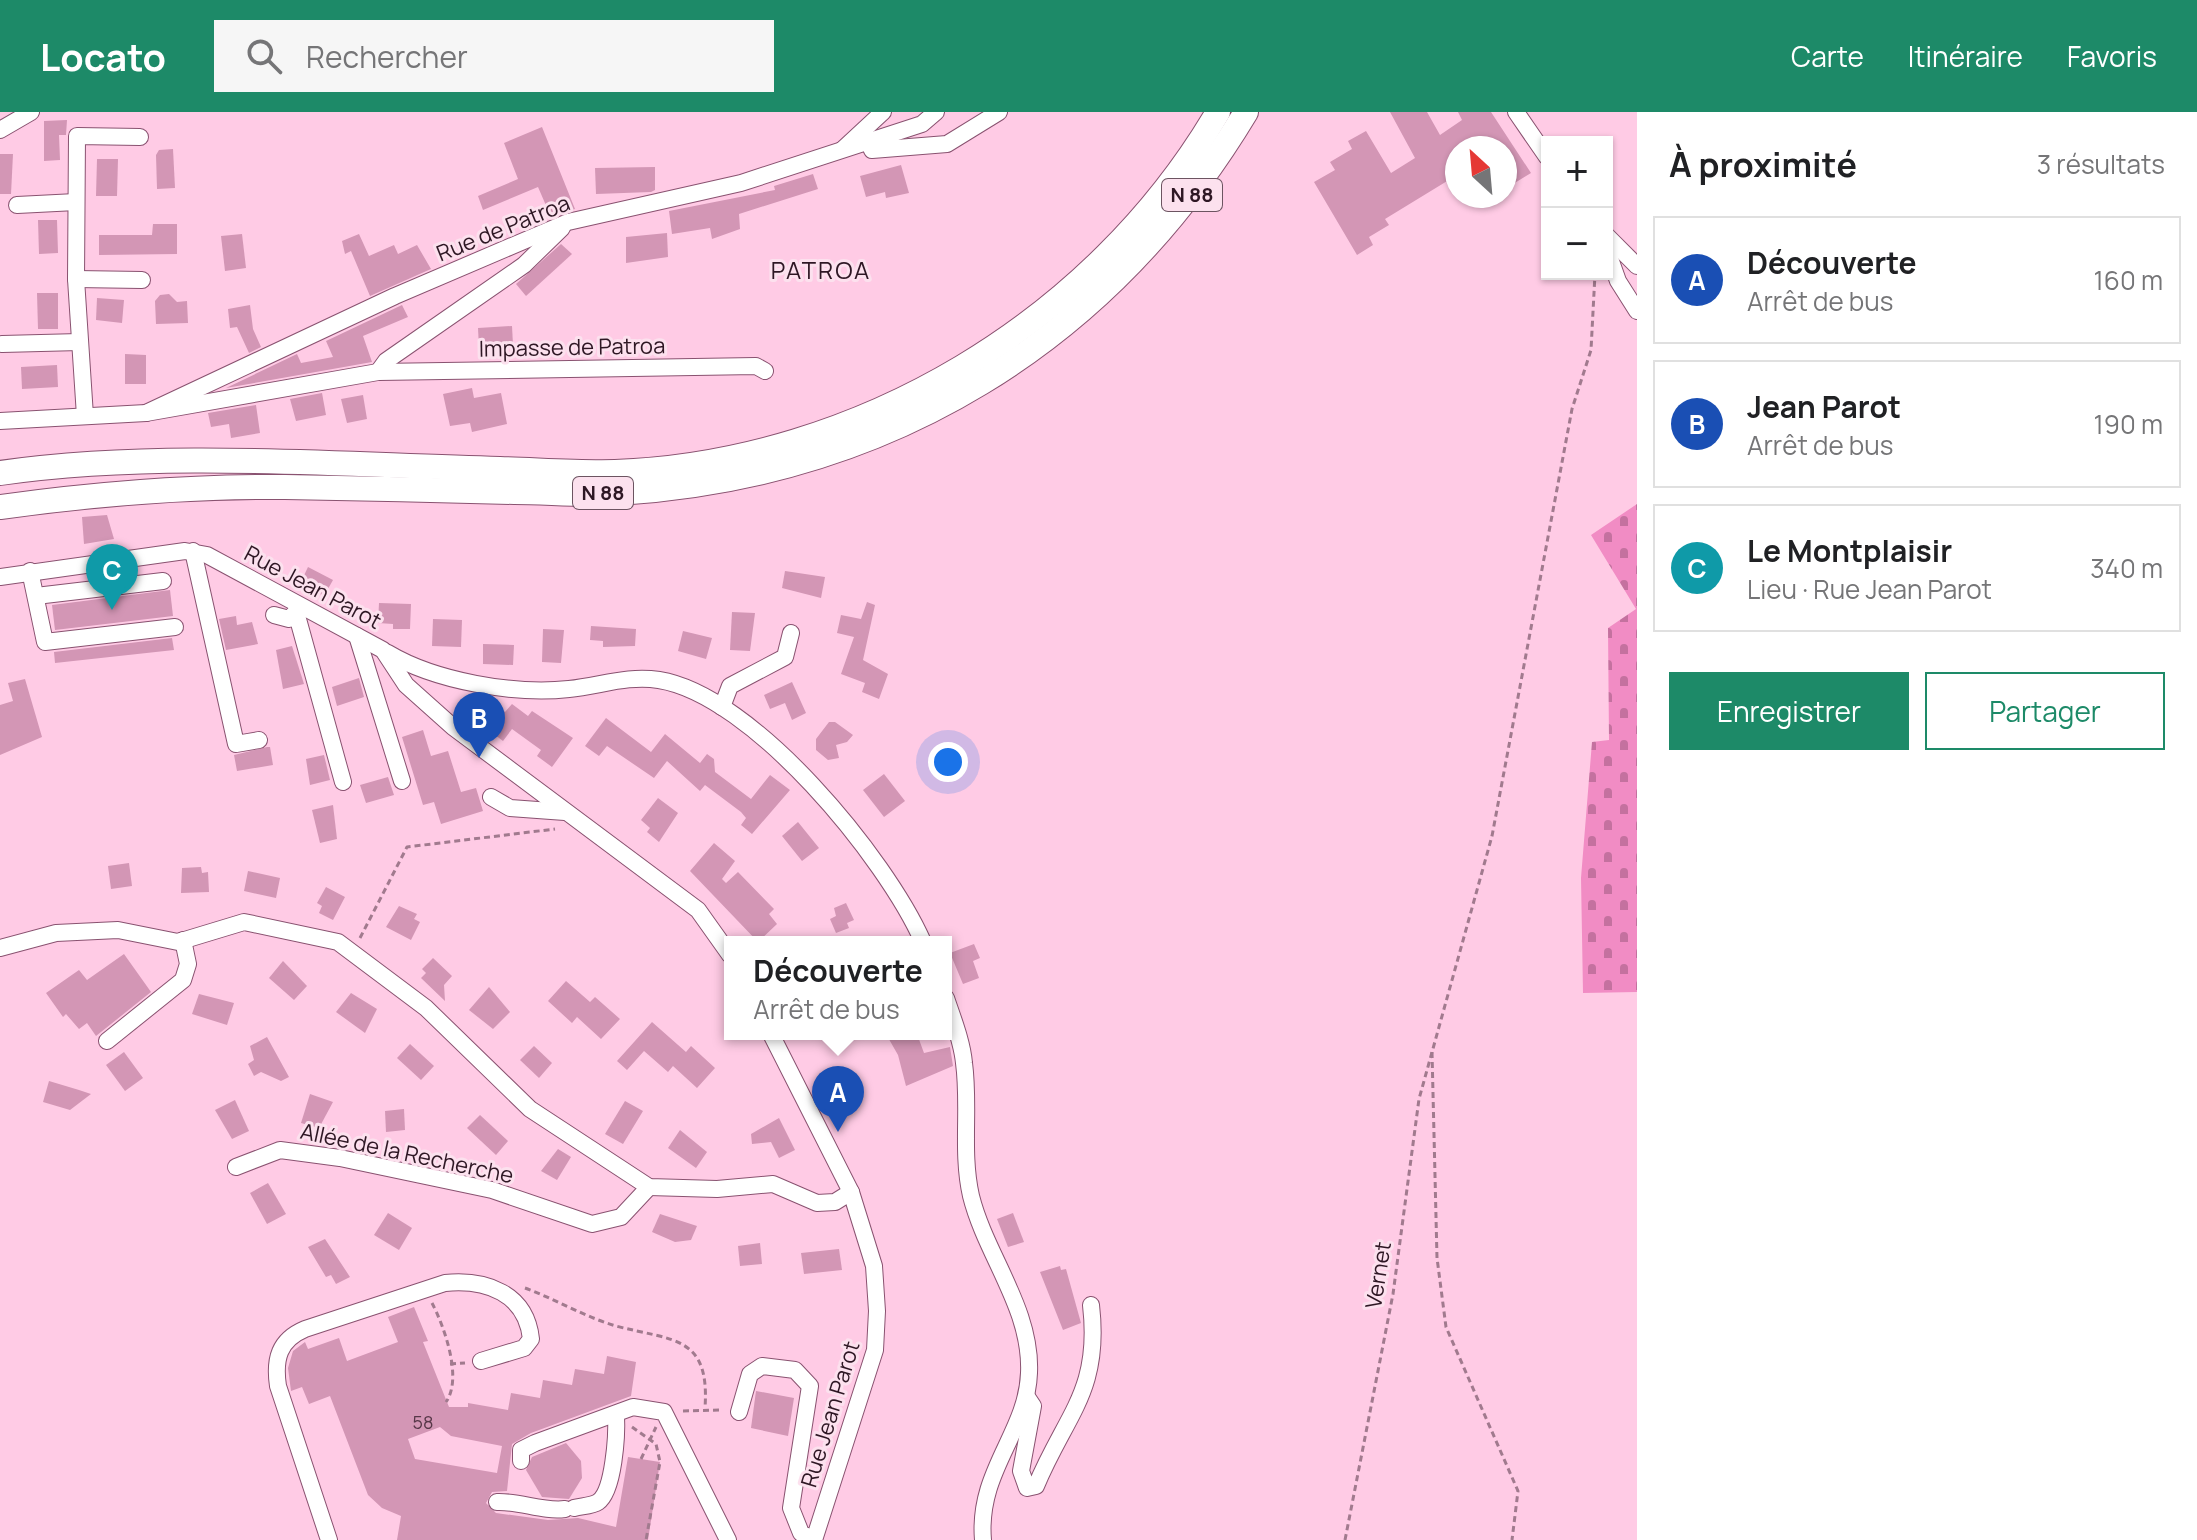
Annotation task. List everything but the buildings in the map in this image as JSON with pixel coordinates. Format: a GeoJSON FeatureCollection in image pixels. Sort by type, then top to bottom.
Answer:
{"type":"FeatureCollection","features":[{"type":"Feature","properties":{"kind":"highway"},"geometry":{"type":"LineString","coordinates":[[1233,118],[1263,112]]}},
{"type":"Feature","properties":{"kind":"highway","name":"N 88"},"geometry":{"type":"LineString","coordinates":[[0,473],[47,466],[124,463],[616,472],[721,460],[822,433],[938,382],[1003,342],[1064,294],[1144,215],[1233,118]]}},
{"type":"Feature","properties":{"kind":"highway","name":"N 88"},"geometry":{"type":"LineString","coordinates":[[0,507],[127,490],[281,487],[617,494],[764,473],[829,454],[888,433],[946,405],[1032,352],[1140,256],[1191,196],[1233,118]]}},
{"type":"Feature","properties":{"kind":"street"},"geometry":{"type":"LineString","coordinates":[[0,130],[31,112]]}},
{"type":"Feature","properties":{"kind":"street"},"geometry":{"type":"LineString","coordinates":[[842,150],[883,112]]}},
{"type":"Feature","properties":{"kind":"street","name":"Rue de Patroa"},"geometry":{"type":"LineString","coordinates":[[146,413],[381,302],[568,222],[741,183],[922,124],[936,112]]}},
{"type":"Feature","properties":{"kind":"street"},"geometry":{"type":"LineString","coordinates":[[868,141],[872,150],[947,144],[999,112]]}},
{"type":"Feature","properties":{"kind":"street"},"geometry":{"type":"LineString","coordinates":[[1516,112],[1541,148]]}},
{"type":"Feature","properties":{"kind":"street"},"geometry":{"type":"LineString","coordinates":[[85,416],[76,279],[77,136],[140,137]]}},
{"type":"Feature","properties":{"kind":"street"},"geometry":{"type":"LineString","coordinates":[[17,205],[76,202]]}},
{"type":"Feature","properties":{"kind":"street","name":"Impasse de Patroa"},"geometry":{"type":"LineString","coordinates":[[378,372],[398,352],[524,265],[568,222]]}},
{"type":"Feature","properties":{"kind":"street"},"geometry":{"type":"LineString","coordinates":[[1613,242],[1637,266]]}},
{"type":"Feature","properties":{"kind":"street"},"geometry":{"type":"LineString","coordinates":[[1613,267],[1637,311]]}},
{"type":"Feature","properties":{"kind":"street"},"geometry":{"type":"LineString","coordinates":[[76,279],[142,280]]}},
{"type":"Feature","properties":{"kind":"street"},"geometry":{"type":"LineString","coordinates":[[2,344],[80,342]]}},
{"type":"Feature","properties":{"kind":"street","name":"Impasse de Patroa"},"geometry":{"type":"LineString","coordinates":[[0,421],[146,413],[378,372],[756,366],[765,371]]}},
{"type":"Feature","properties":{"kind":"street"},"geometry":{"type":"LineString","coordinates":[[0,577],[193,551],[236,744],[259,740]]}},
{"type":"Feature","properties":{"kind":"street","name":"Rue Jean Parot"},"geometry":{"type":"LineString","coordinates":[[193,551],[299,609],[383,650],[406,685],[442,718],[698,910],[724,947]]}},
{"type":"Feature","properties":{"kind":"street"},"geometry":{"type":"LineString","coordinates":[[30,571],[45,642],[175,627]]}},
{"type":"Feature","properties":{"kind":"street"},"geometry":{"type":"LineString","coordinates":[[36,596],[163,581]]}},
{"type":"Feature","properties":{"kind":"street"},"geometry":{"type":"LineString","coordinates":[[274,615],[289,619],[299,609]]}},
{"type":"Feature","properties":{"kind":"street"},"geometry":{"type":"LineString","coordinates":[[299,609],[343,782]]}},
{"type":"Feature","properties":{"kind":"street"},"geometry":{"type":"LineString","coordinates":[[722,707],[730,686],[785,657],[791,633]]}},
{"type":"Feature","properties":{"kind":"street"},"geometry":{"type":"LineString","coordinates":[[357,636],[402,781]]}},
{"type":"Feature","properties":{"kind":"street"},"geometry":{"type":"LineString","coordinates":[[383,650],[426,671],[526,691],[571,689],[622,679],[660,680],[722,707],[818,789],[895,891],[920,936]]}},
{"type":"Feature","properties":{"kind":"street"},"geometry":{"type":"LineString","coordinates":[[491,797],[510,808],[567,813]]}},
{"type":"Feature","properties":{"kind":"street"},"geometry":{"type":"LineString","coordinates":[[0,948],[56,933],[94,931],[118,930],[183,940],[244,922],[338,942],[426,1008],[530,1109],[649,1187],[717,1189],[773,1184],[817,1203],[835,1202],[851,1192]]}},
{"type":"Feature","properties":{"kind":"street"},"geometry":{"type":"LineString","coordinates":[[107,1041],[183,980],[188,964],[183,940]]}},
{"type":"Feature","properties":{"kind":"street"},"geometry":{"type":"LineString","coordinates":[[952,1019],[964,1061],[967,1171],[971,1197],[1026,1334],[1030,1371],[1027,1397],[988,1483],[983,1540]]}},
{"type":"Feature","properties":{"kind":"street","name":"Rue Jean Parot"},"geometry":{"type":"LineString","coordinates":[[774,1040],[851,1192],[874,1266],[877,1311],[875,1350],[813,1540]]}},
{"type":"Feature","properties":{"kind":"street","name":"Allée de la Recherche"},"geometry":{"type":"LineString","coordinates":[[236,1167],[280,1150],[340,1158],[492,1190],[592,1224],[621,1217],[649,1187]]}},
{"type":"Feature","properties":{"kind":"street"},"geometry":{"type":"LineString","coordinates":[[329,1540],[278,1386],[276,1371],[282,1345],[291,1335],[305,1329],[425,1289],[464,1281],[494,1286],[521,1309],[531,1339],[524,1348],[481,1361]]}},
{"type":"Feature","properties":{"kind":"street"},"geometry":{"type":"LineString","coordinates":[[1027,1397],[1033,1406],[1021,1471],[1027,1488],[1036,1486],[1073,1419],[1087,1381],[1095,1340],[1091,1305]]}},
{"type":"Feature","properties":{"kind":"street"},"geometry":{"type":"LineString","coordinates":[[739,1412],[750,1374],[762,1366],[795,1370],[810,1386],[791,1508],[801,1533],[813,1540]]}},
{"type":"Feature","properties":{"kind":"street"},"geometry":{"type":"LineString","coordinates":[[521,1461],[521,1450],[535,1443],[616,1416],[633,1407],[664,1412],[728,1540]]}},
{"type":"Feature","properties":{"kind":"street"},"geometry":{"type":"LineString","coordinates":[[497,1502],[569,1508],[597,1504],[606,1494],[617,1433],[616,1416]]}},
{"type":"Feature","properties":{"kind":"path","name":"Vernet"},"geometry":{"type":"LineString","coordinates":[[1345,1540],[1393,1294],[1419,1099],[1492,836],[1572,409],[1591,350],[1595,280]]}},
{"type":"Feature","properties":{"kind":"path"},"geometry":{"type":"LineString","coordinates":[[352,952],[407,847],[547,830]]}},
{"type":"Feature","properties":{"kind":"path"},"geometry":{"type":"LineString","coordinates":[[1432,1048],[1437,1258],[1446,1327],[1518,1491],[1512,1540]]}},
{"type":"Feature","properties":{"kind":"path"},"geometry":{"type":"LineString","coordinates":[[494,1286],[516,1284],[615,1325],[670,1337],[688,1346],[702,1365],[707,1383],[705,1408]]}},
{"type":"Feature","properties":{"kind":"path"},"geometry":{"type":"LineString","coordinates":[[425,1289],[445,1329],[448,1345],[452,1385],[446,1402]]}},
{"type":"Feature","properties":{"kind":"path"},"geometry":{"type":"LineString","coordinates":[[616,1416],[656,1444],[660,1462],[646,1540]]}},
{"type":"Feature","properties":{"kind":"green space"},"geometry":{"type":"Polygon","coordinates":[[[1637,504],[1637,992],[1583,993],[1581,878],[1592,742],[1609,740],[1608,628],[1636,609],[1591,535],[1637,504]]]}},
{"type":"Feature","properties":{"kind":"place","name":"Le Montplaisir"},"geometry":{"type":"Point","coordinates":[112,610]}},
{"type":"Feature","properties":{"kind":"place","name":"Jean Parot"},"geometry":{"type":"Point","coordinates":[479,758]}},
{"type":"Feature","properties":{"kind":"place","name":"Découverte"},"geometry":{"type":"Point","coordinates":[838,1132]}},
{"type":"Feature","properties":{"kind":"district","name":"PATROA"},"geometry":{"type":"Point","coordinates":[821,271]}}]}
